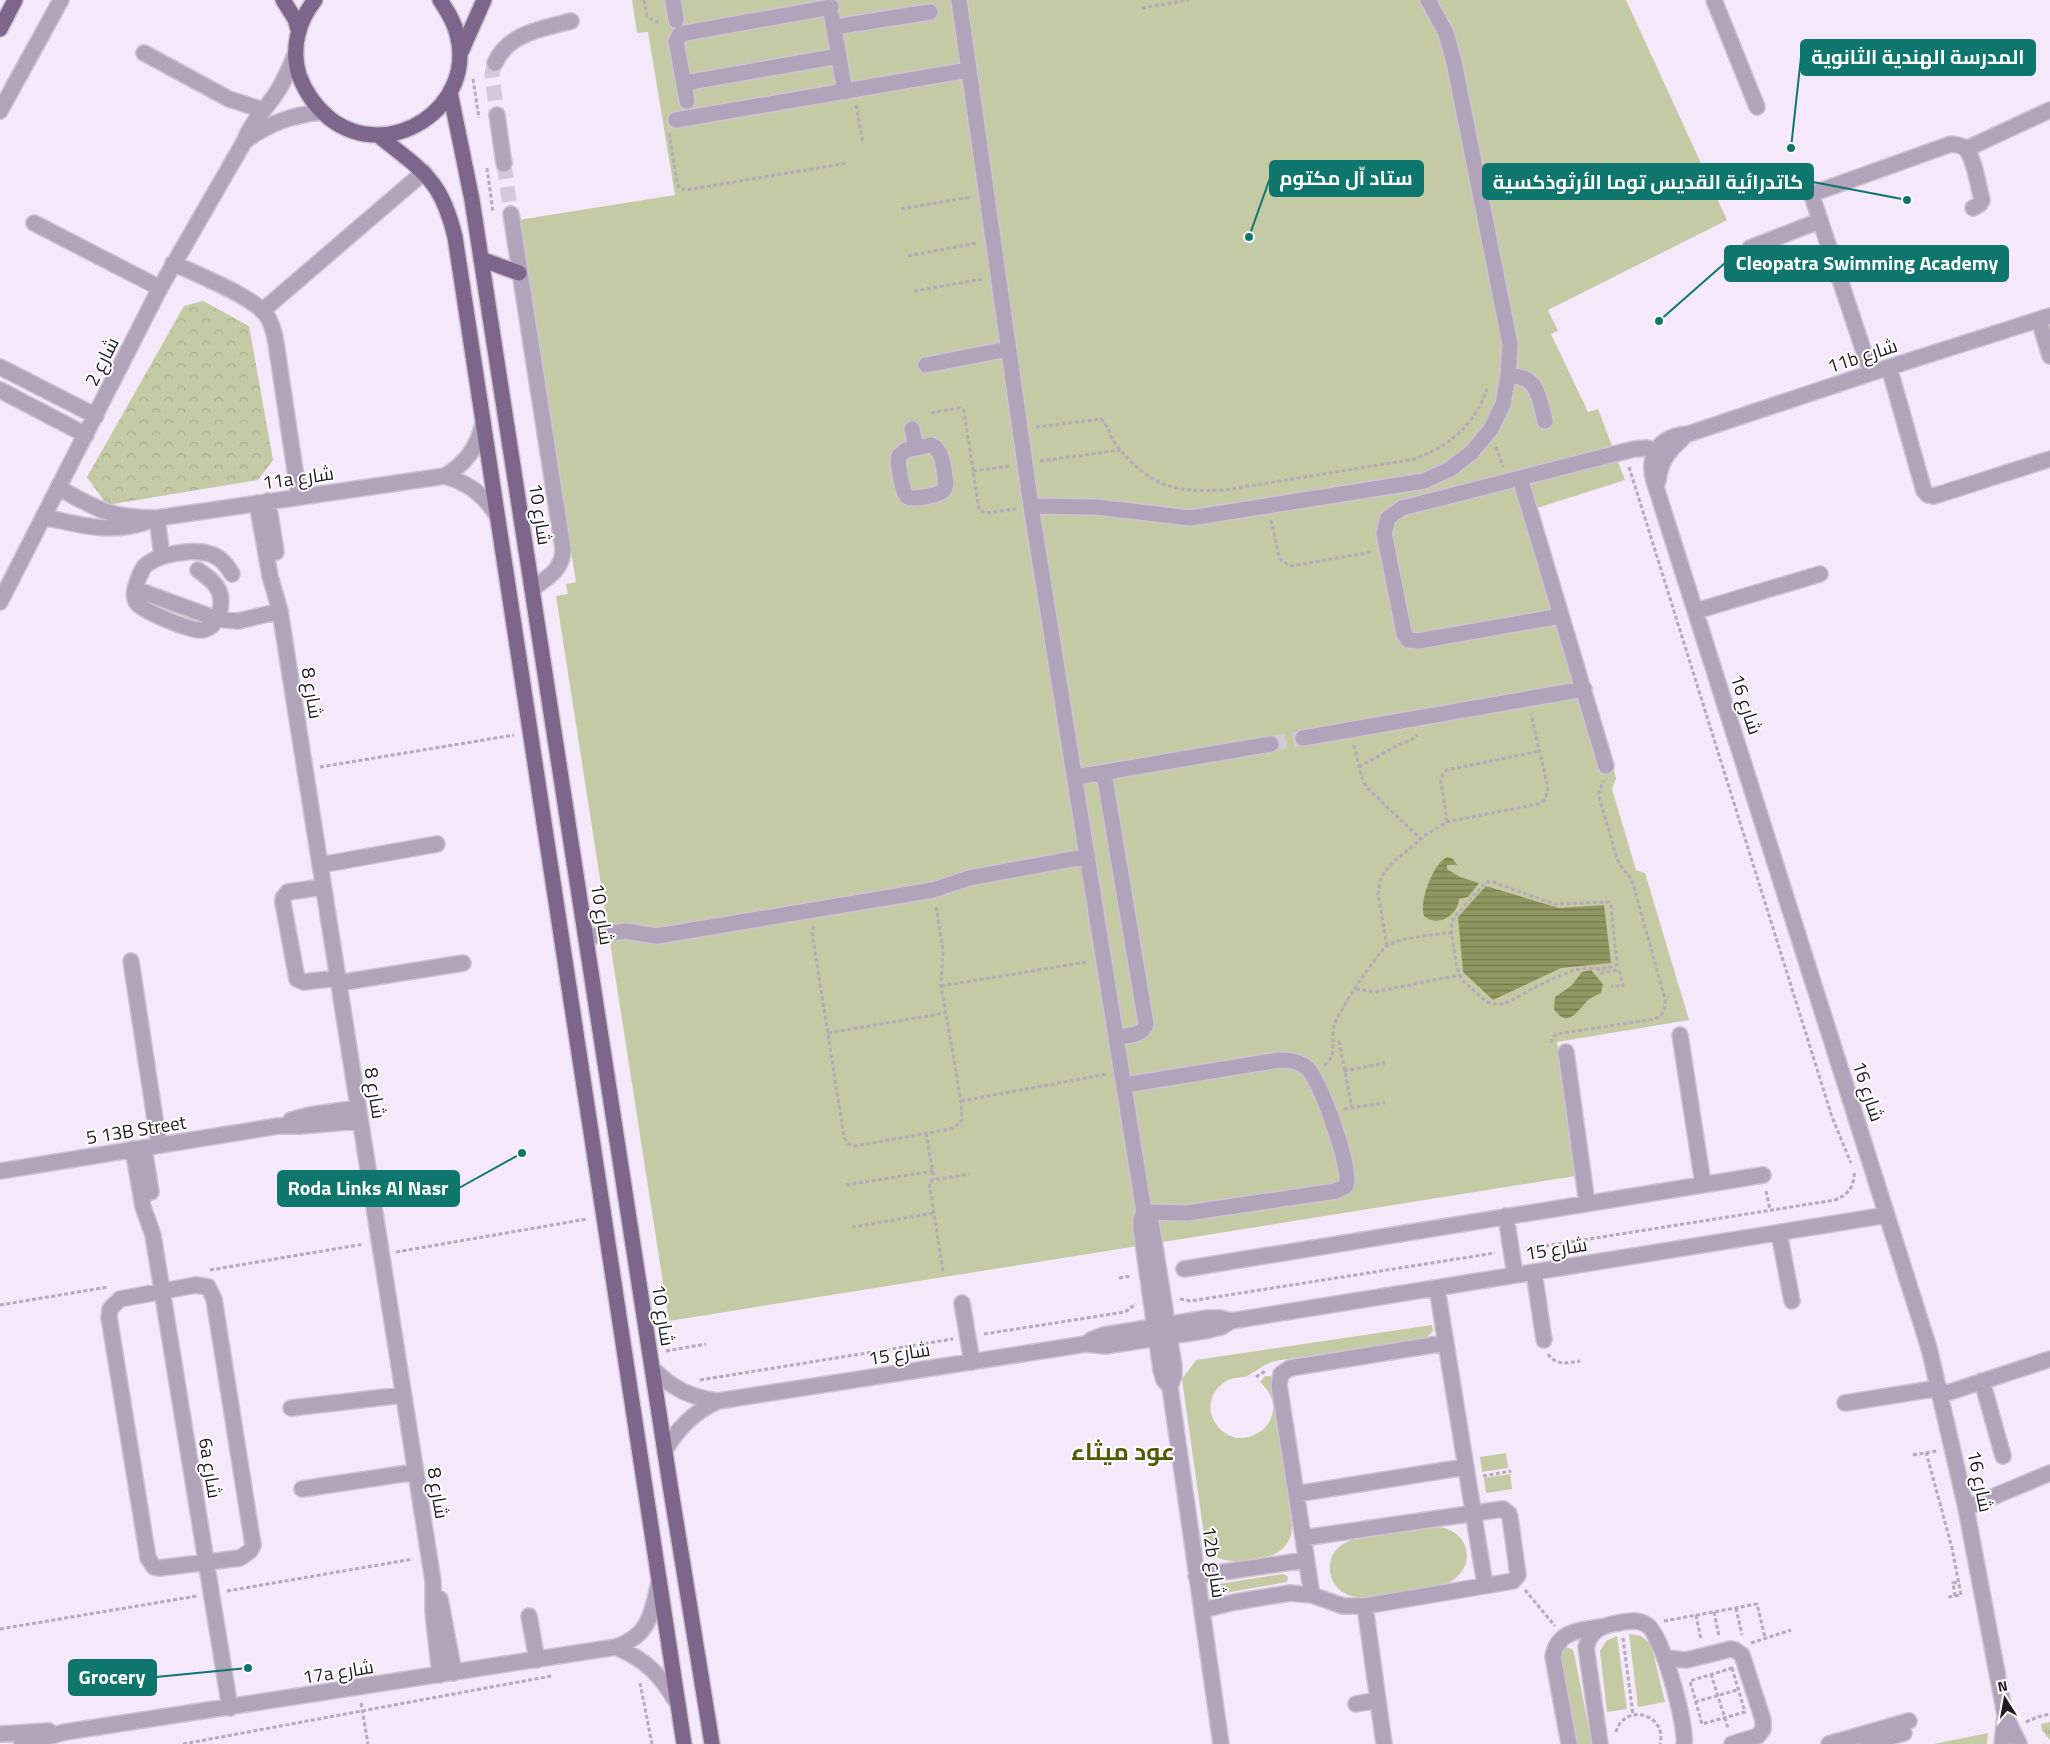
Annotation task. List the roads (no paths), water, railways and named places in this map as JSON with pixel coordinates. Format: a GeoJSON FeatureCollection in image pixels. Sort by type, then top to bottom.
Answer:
{"type":"FeatureCollection","features":[{"type":"Feature","properties":{"kind":"main road"},"geometry":{"type":"LineString","coordinates":[[0,29],[15,0]]}},
{"type":"Feature","properties":{"kind":"main road"},"geometry":{"type":"LineString","coordinates":[[283,0],[295,20],[298,32]]}},
{"type":"Feature","properties":{"kind":"main road"},"geometry":{"type":"LineString","coordinates":[[315,0],[303,19],[298,32],[297,69],[302,85],[311,100],[322,112],[348,129],[363,134],[379,136],[407,130],[420,123],[432,115],[450,92],[457,74],[459,56],[458,35],[450,15],[440,0]]}},
{"type":"Feature","properties":{"kind":"main road"},"geometry":{"type":"LineString","coordinates":[[459,56],[484,0]]}},
{"type":"Feature","properties":{"kind":"main road","name":"شارع 10"},"geometry":{"type":"LineString","coordinates":[[450,92],[472,200],[652,1369],[712,1744]]}},
{"type":"Feature","properties":{"kind":"main road"},"geometry":{"type":"LineString","coordinates":[[379,136],[424,172],[434,183],[444,199],[455,237],[684,1744]]}},
{"type":"Feature","properties":{"kind":"main road"},"geometry":{"type":"LineString","coordinates":[[481,259],[519,273]]}},
{"type":"Feature","properties":{"kind":"street"},"geometry":{"type":"LineString","coordinates":[[0,111],[61,0]]}},
{"type":"Feature","properties":{"kind":"street"},"geometry":{"type":"LineString","coordinates":[[673,0],[676,20]]}},
{"type":"Feature","properties":{"kind":"street","name":"12b شارع"},"geometry":{"type":"LineString","coordinates":[[959,0],[1031,506],[1118,1037],[1144,1212],[1140,1229],[1161,1332],[1162,1375],[1170,1387],[1221,1744]]}},
{"type":"Feature","properties":{"kind":"street"},"geometry":{"type":"LineString","coordinates":[[1031,506],[1096,506],[1190,518],[1424,481],[1450,469],[1472,452],[1490,429],[1503,404],[1508,376],[1510,344],[1454,62],[1446,33],[1428,0]]}},
{"type":"Feature","properties":{"kind":"street"},"geometry":{"type":"LineString","coordinates":[[1714,0],[1757,107]]}},
{"type":"Feature","properties":{"kind":"street"},"geometry":{"type":"LineString","coordinates":[[687,101],[676,41],[680,34],[830,4],[839,56],[849,91]]}},
{"type":"Feature","properties":{"kind":"street"},"geometry":{"type":"LineString","coordinates":[[834,27],[930,12]]}},
{"type":"Feature","properties":{"kind":"street"},"geometry":{"type":"LineString","coordinates":[[495,63],[504,47],[519,37],[571,21]]}},
{"type":"Feature","properties":{"kind":"street","name":"شارع 2"},"geometry":{"type":"LineString","coordinates":[[0,602],[173,263],[244,142],[252,125],[282,84],[290,70],[296,52]]}},
{"type":"Feature","properties":{"kind":"street"},"geometry":{"type":"LineString","coordinates":[[144,54],[228,99],[263,110]]}},
{"type":"Feature","properties":{"kind":"street"},"geometry":{"type":"LineString","coordinates":[[684,83],[839,56]]}},
{"type":"Feature","properties":{"kind":"street"},"geometry":{"type":"LineString","coordinates":[[676,120],[968,70]]}},
{"type":"Feature","properties":{"kind":"street"},"geometry":{"type":"LineString","coordinates":[[1966,149],[2050,110]]}},
{"type":"Feature","properties":{"kind":"street","name":"شارع 2"},"geometry":{"type":"LineString","coordinates":[[244,142],[257,132],[288,117],[322,112]]}},
{"type":"Feature","properties":{"kind":"street"},"geometry":{"type":"LineString","coordinates":[[497,115],[504,164]]}},
{"type":"Feature","properties":{"kind":"street"},"geometry":{"type":"LineString","coordinates":[[1872,373],[1812,196],[1817,192],[1952,144],[1966,149],[1970,156],[1982,200],[1974,208]]}},
{"type":"Feature","properties":{"kind":"street"},"geometry":{"type":"LineString","coordinates":[[262,311],[424,172]]}},
{"type":"Feature","properties":{"kind":"street"},"geometry":{"type":"LineString","coordinates":[[511,214],[563,549],[563,556],[557,570],[532,589]]}},
{"type":"Feature","properties":{"kind":"street"},"geometry":{"type":"LineString","coordinates":[[1750,248],[1819,221]]}},
{"type":"Feature","properties":{"kind":"street"},"geometry":{"type":"LineString","coordinates":[[34,223],[160,288]]}},
{"type":"Feature","properties":{"kind":"street"},"geometry":{"type":"LineString","coordinates":[[173,263],[248,300],[270,320],[276,343],[299,497]]}},
{"type":"Feature","properties":{"kind":"street"},"geometry":{"type":"LineString","coordinates":[[2045,318],[2050,356]]}},
{"type":"Feature","properties":{"kind":"street","name":"11b شارع"},"geometry":{"type":"LineString","coordinates":[[1660,454],[1670,450],[1688,434],[1889,367],[2045,318]]}},
{"type":"Feature","properties":{"kind":"street"},"geometry":{"type":"LineString","coordinates":[[926,365],[1008,349]]}},
{"type":"Feature","properties":{"kind":"street"},"geometry":{"type":"LineString","coordinates":[[0,367],[96,416]]}},
{"type":"Feature","properties":{"kind":"street"},"geometry":{"type":"LineString","coordinates":[[1889,367],[1924,490],[1928,495],[1934,496],[2050,459]]}},
{"type":"Feature","properties":{"kind":"street"},"geometry":{"type":"LineString","coordinates":[[1508,376],[1521,376],[1532,383],[1536,388],[1545,421]]}},
{"type":"Feature","properties":{"kind":"street"},"geometry":{"type":"LineString","coordinates":[[0,390],[86,435]]}},
{"type":"Feature","properties":{"kind":"street","name":"11a شارع"},"geometry":{"type":"LineString","coordinates":[[45,517],[77,525],[104,528],[134,526],[157,518],[445,476],[467,460],[480,437],[483,424]]}},
{"type":"Feature","properties":{"kind":"street"},"geometry":{"type":"LineString","coordinates":[[912,429],[916,448]]}},
{"type":"Feature","properties":{"kind":"street"},"geometry":{"type":"LineString","coordinates":[[1561,616],[1412,642],[1408,640],[1404,633],[1384,533],[1384,526],[1388,518],[1402,508],[1626,452],[1647,448],[1660,454]]}},
{"type":"Feature","properties":{"kind":"street","name":"شارع 16"},"geometry":{"type":"LineString","coordinates":[[1660,454],[1661,466],[1658,487],[1929,1348],[1966,1508],[2005,1715],[2019,1744]]}},
{"type":"Feature","properties":{"kind":"street"},"geometry":{"type":"LineString","coordinates":[[445,476],[469,486],[489,503],[496,514]]}},
{"type":"Feature","properties":{"kind":"street"},"geometry":{"type":"LineString","coordinates":[[1514,480],[1561,616],[1606,766]]}},
{"type":"Feature","properties":{"kind":"street","name":"11a شارع"},"geometry":{"type":"LineString","coordinates":[[59,488],[91,506],[111,514],[157,518]]}},
{"type":"Feature","properties":{"kind":"street","name":"شارع 8"},"geometry":{"type":"LineString","coordinates":[[263,502],[270,576],[280,611],[433,1581],[433,1612],[448,1674]]}},
{"type":"Feature","properties":{"kind":"street"},"geometry":{"type":"LineString","coordinates":[[157,518],[162,556]]}},
{"type":"Feature","properties":{"kind":"street"},"geometry":{"type":"LineString","coordinates":[[232,574],[223,561],[209,553],[197,552],[162,556],[144,568],[135,589],[217,618],[238,621],[280,611]]}},
{"type":"Feature","properties":{"kind":"street"},"geometry":{"type":"LineString","coordinates":[[198,570],[217,588],[220,596],[220,605],[217,618]]}},
{"type":"Feature","properties":{"kind":"street"},"geometry":{"type":"LineString","coordinates":[[1696,611],[1820,574]]}},
{"type":"Feature","properties":{"kind":"street"},"geometry":{"type":"LineString","coordinates":[[1303,738],[1584,689]]}},
{"type":"Feature","properties":{"kind":"street"},"geometry":{"type":"LineString","coordinates":[[1076,777],[1271,744]]}},
{"type":"Feature","properties":{"kind":"street"},"geometry":{"type":"LineString","coordinates":[[1104,773],[1146,1024],[1140,1034],[1118,1037]]}},
{"type":"Feature","properties":{"kind":"street"},"geometry":{"type":"LineString","coordinates":[[320,865],[437,844]]}},
{"type":"Feature","properties":{"kind":"street"},"geometry":{"type":"LineString","coordinates":[[586,938],[625,932],[657,936],[933,890],[969,878],[1088,856]]}},
{"type":"Feature","properties":{"kind":"street"},"geometry":{"type":"LineString","coordinates":[[323,887],[288,892],[285,894],[283,902],[297,978],[304,982],[338,981],[463,963]]}},
{"type":"Feature","properties":{"kind":"street","name":"6a شارع"},"geometry":{"type":"LineString","coordinates":[[131,961],[145,1147],[144,1208],[153,1235],[230,1708]]}},
{"type":"Feature","properties":{"kind":"street"},"geometry":{"type":"LineString","coordinates":[[1680,1035],[1703,1184]]}},
{"type":"Feature","properties":{"kind":"street"},"geometry":{"type":"LineString","coordinates":[[1566,1052],[1587,1203]]}},
{"type":"Feature","properties":{"kind":"street"},"geometry":{"type":"LineString","coordinates":[[1124,1078],[1279,1060],[1290,1060],[1300,1064],[1309,1070],[1328,1112],[1339,1141],[1348,1176],[1348,1182],[1341,1190],[1187,1213],[1144,1212]]}},
{"type":"Feature","properties":{"kind":"street","name":"5 13B Street"},"geometry":{"type":"LineString","coordinates":[[0,1171],[278,1126],[300,1126],[359,1115]]}},
{"type":"Feature","properties":{"kind":"street"},"geometry":{"type":"LineString","coordinates":[[1184,1268],[1763,1175]]}},
{"type":"Feature","properties":{"kind":"street","name":"شارع 15"},"geometry":{"type":"LineString","coordinates":[[652,1369],[676,1389],[691,1396],[718,1401],[1086,1344],[1096,1337],[1104,1335],[1161,1332],[1214,1318],[1232,1321],[1887,1215]]}},
{"type":"Feature","properties":{"kind":"street"},"geometry":{"type":"LineString","coordinates":[[1506,1216],[1515,1275]]}},
{"type":"Feature","properties":{"kind":"street"},"geometry":{"type":"LineString","coordinates":[[1779,1233],[1792,1300]]}},
{"type":"Feature","properties":{"kind":"street"},"geometry":{"type":"LineString","coordinates":[[1534,1272],[1544,1340]]}},
{"type":"Feature","properties":{"kind":"street"},"geometry":{"type":"LineString","coordinates":[[202,1285],[208,1287],[214,1299],[253,1545],[250,1551],[240,1558],[206,1563],[160,1568],[154,1567],[150,1562],[146,1548],[109,1317],[110,1309],[120,1299],[202,1285]]}},
{"type":"Feature","properties":{"kind":"street"},"geometry":{"type":"LineString","coordinates":[[1437,1288],[1485,1585]]}},
{"type":"Feature","properties":{"kind":"street"},"geometry":{"type":"LineString","coordinates":[[962,1303],[972,1362]]}},
{"type":"Feature","properties":{"kind":"street"},"geometry":{"type":"LineString","coordinates":[[1312,1595],[1279,1385],[1280,1374],[1290,1368],[1445,1343]]}},
{"type":"Feature","properties":{"kind":"street"},"geometry":{"type":"LineString","coordinates":[[1845,1403],[1940,1391],[1982,1381],[2050,1359]]}},
{"type":"Feature","properties":{"kind":"street"},"geometry":{"type":"LineString","coordinates":[[1982,1381],[2003,1456]]}},
{"type":"Feature","properties":{"kind":"street"},"geometry":{"type":"LineString","coordinates":[[291,1408],[403,1395]]}},
{"type":"Feature","properties":{"kind":"street","name":"شارع 15"},"geometry":{"type":"LineString","coordinates":[[665,1450],[683,1424],[694,1414],[718,1401]]}},
{"type":"Feature","properties":{"kind":"street"},"geometry":{"type":"LineString","coordinates":[[302,1489],[415,1472]]}},
{"type":"Feature","properties":{"kind":"street"},"geometry":{"type":"LineString","coordinates":[[1296,1494],[1466,1473]]}},
{"type":"Feature","properties":{"kind":"street"},"geometry":{"type":"LineString","coordinates":[[1966,1508],[2050,1473]]}},
{"type":"Feature","properties":{"kind":"street"},"geometry":{"type":"LineString","coordinates":[[1202,1610],[1284,1593],[1312,1595],[1343,1606],[1365,1606],[1513,1581],[1516,1579],[1518,1571],[1509,1514],[1503,1509],[1303,1538]]}},
{"type":"Feature","properties":{"kind":"street"},"geometry":{"type":"LineString","coordinates":[[1196,1576],[1306,1560]]}},
{"type":"Feature","properties":{"kind":"street","name":"17a شارع"},"geometry":{"type":"LineString","coordinates":[[65,1732],[616,1647],[638,1636],[646,1627],[651,1616],[659,1582]]}},
{"type":"Feature","properties":{"kind":"street"},"geometry":{"type":"LineString","coordinates":[[1365,1606],[1384,1744]]}},
{"type":"Feature","properties":{"kind":"street"},"geometry":{"type":"LineString","coordinates":[[528,1616],[537,1660]]}},
{"type":"Feature","properties":{"kind":"street"},"geometry":{"type":"LineString","coordinates":[[1569,1744],[1553,1657],[1558,1642],[1570,1632],[1633,1621],[1647,1624],[1657,1635],[1685,1729],[1684,1744]]}},
{"type":"Feature","properties":{"kind":"street"},"geometry":{"type":"LineString","coordinates":[[1600,1744],[1586,1647],[1594,1631],[1601,1626]]}},
{"type":"Feature","properties":{"kind":"street"},"geometry":{"type":"LineString","coordinates":[[616,1647],[636,1657],[658,1674],[678,1704]]}},
{"type":"Feature","properties":{"kind":"street"},"geometry":{"type":"LineString","coordinates":[[1665,1658],[1686,1660],[1734,1649],[1742,1655],[1745,1688],[1764,1724],[1761,1740],[1736,1744]]}},
{"type":"Feature","properties":{"kind":"street"},"geometry":{"type":"LineString","coordinates":[[1356,1704],[1378,1700]]}},
{"type":"Feature","properties":{"kind":"street","name":"شارع 16"},"geometry":{"type":"LineString","coordinates":[[2002,1744],[2005,1715]]}},
{"type":"Feature","properties":{"kind":"street"},"geometry":{"type":"LineString","coordinates":[[1829,1744],[1910,1726],[1867,1744]]}},
{"type":"Feature","properties":{"kind":"street"},"geometry":{"type":"LineString","coordinates":[[0,1734],[45,1730],[65,1732]]}},
{"type":"Feature","properties":{"kind":"street"},"geometry":{"type":"LineString","coordinates":[[22,1744],[65,1732]]}},
{"type":"Feature","properties":{"kind":"tunnel"},"geometry":{"type":"LineString","coordinates":[[495,63],[492,74],[497,115]]}},
{"type":"Feature","properties":{"kind":"tunnel"},"geometry":{"type":"LineString","coordinates":[[504,164],[511,214]]}},
{"type":"Feature","properties":{"kind":"tunnel"},"geometry":{"type":"LineString","coordinates":[[1271,744],[1303,738]]}},
{"type":"Feature","properties":{"kind":"place","name":"المدرسة الهندية الثانوية"},"geometry":{"type":"Point","coordinates":[1791,148]}},
{"type":"Feature","properties":{"kind":"place","name":"كاتدرائية القديس توما الأرثوذكسية"},"geometry":{"type":"Point","coordinates":[1907,200]}},
{"type":"Feature","properties":{"kind":"place","name":"ستاد اّل مكتوم"},"geometry":{"type":"Point","coordinates":[1249,237]}},
{"type":"Feature","properties":{"kind":"place","name":"Cleopatra Swimming Academy"},"geometry":{"type":"Point","coordinates":[1659,321]}},
{"type":"Feature","properties":{"kind":"place","name":"Roda Links Al Nasr"},"geometry":{"type":"Point","coordinates":[522,1153]}},
{"type":"Feature","properties":{"kind":"place","name":"Grocery"},"geometry":{"type":"Point","coordinates":[248,1668]}},
{"type":"Feature","properties":{"kind":"district","name":"عود ميثاء"},"geometry":{"type":"Point","coordinates":[1123,1451]}}]}
